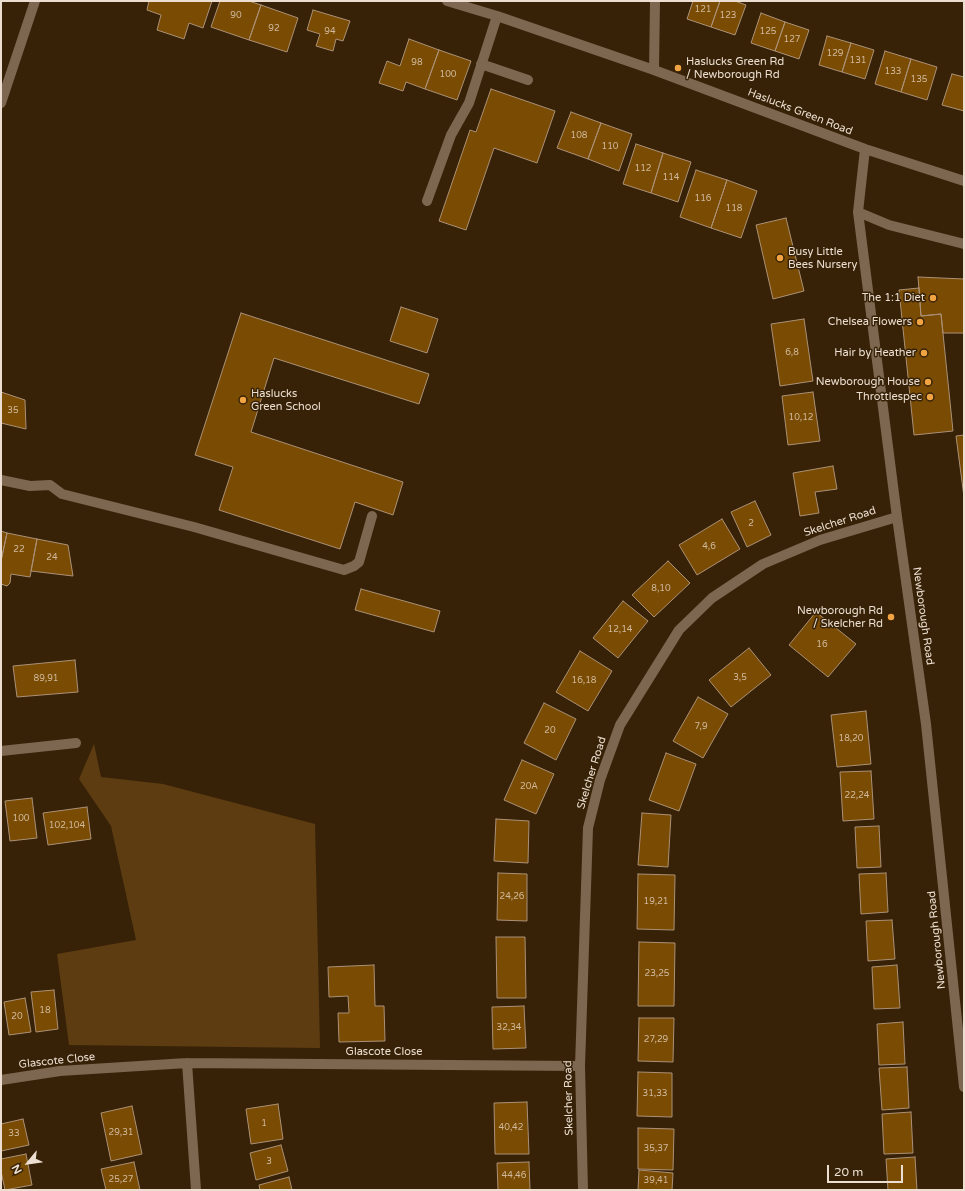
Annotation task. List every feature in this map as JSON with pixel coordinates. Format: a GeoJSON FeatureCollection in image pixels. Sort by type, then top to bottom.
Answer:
{"type":"FeatureCollection","features":[{"type":"Feature","properties":{"kind":"street"},"geometry":{"type":"LineString","coordinates":[[1,103],[35,1]]}},
{"type":"Feature","properties":{"kind":"street","name":"Haslucks Green Road"},"geometry":{"type":"LineString","coordinates":[[447,1],[497,16],[654,70],[865,149],[964,181]]}},
{"type":"Feature","properties":{"kind":"street"},"geometry":{"type":"LineString","coordinates":[[654,70],[655,1]]}},
{"type":"Feature","properties":{"kind":"street"},"geometry":{"type":"LineString","coordinates":[[427,202],[451,135],[469,103],[497,16]]}},
{"type":"Feature","properties":{"kind":"street"},"geometry":{"type":"LineString","coordinates":[[481,64],[528,80]]}},
{"type":"Feature","properties":{"kind":"street","name":"Newborough Road"},"geometry":{"type":"LineString","coordinates":[[865,149],[858,212],[897,517],[926,724],[964,1087]]}},
{"type":"Feature","properties":{"kind":"street"},"geometry":{"type":"LineString","coordinates":[[858,212],[889,225],[964,244]]}},
{"type":"Feature","properties":{"kind":"street"},"geometry":{"type":"LineString","coordinates":[[1,480],[30,486],[50,485],[62,494],[194,527],[344,570],[359,562],[372,516]]}},
{"type":"Feature","properties":{"kind":"street","name":"Skelcher Road"},"geometry":{"type":"LineString","coordinates":[[583,1190],[580,1066],[588,828],[600,780],[620,725],[679,630],[712,598],[763,564],[820,540],[897,517]]}},
{"type":"Feature","properties":{"kind":"street"},"geometry":{"type":"LineString","coordinates":[[1,751],[76,743]]}},
{"type":"Feature","properties":{"kind":"street"},"geometry":{"type":"LineString","coordinates":[[187,1063],[196,1190]]}},
{"type":"Feature","properties":{"kind":"street","name":"Glascote Close"},"geometry":{"type":"LineString","coordinates":[[1,1080],[60,1071],[187,1063],[580,1066]]}},
{"type":"Feature","properties":{"kind":"shaded area"},"geometry":{"type":"Polygon","coordinates":[[[94,744],[101,777],[163,784],[315,824],[320,1048],[69,1045],[57,954],[136,940],[111,826],[79,779],[94,744]]]}},
{"type":"Feature","properties":{"kind":"building"},"geometry":{"type":"Polygon","coordinates":[[[149,1],[212,1],[203,28],[189,23],[184,39],[157,30],[161,15],[147,10],[149,1]]]}},
{"type":"Feature","properties":{"kind":"building"},"geometry":{"type":"Polygon","coordinates":[[[220,1],[249,1],[261,5],[249,40],[211,27],[220,1]]]}},
{"type":"Feature","properties":{"kind":"building"},"geometry":{"type":"Polygon","coordinates":[[[693,1],[720,1],[711,27],[687,19],[693,1]]]}},
{"type":"Feature","properties":{"kind":"building"},"geometry":{"type":"Polygon","coordinates":[[[720,1],[735,1],[746,5],[735,35],[711,27],[720,1]]]}},
{"type":"Feature","properties":{"kind":"building"},"geometry":{"type":"Polygon","coordinates":[[[261,5],[298,18],[287,52],[249,40],[261,5]]]}},
{"type":"Feature","properties":{"kind":"building"},"geometry":{"type":"Polygon","coordinates":[[[313,10],[350,21],[343,41],[336,39],[333,51],[316,46],[320,34],[307,30],[313,10]]]}},
{"type":"Feature","properties":{"kind":"building"},"geometry":{"type":"Polygon","coordinates":[[[761,13],[785,22],[775,51],[751,43],[761,13]]]}},
{"type":"Feature","properties":{"kind":"building"},"geometry":{"type":"Polygon","coordinates":[[[785,22],[809,30],[799,59],[775,51],[785,22]]]}},
{"type":"Feature","properties":{"kind":"building"},"geometry":{"type":"Polygon","coordinates":[[[827,36],[851,43],[842,72],[819,65],[827,36]]]}},
{"type":"Feature","properties":{"kind":"building"},"geometry":{"type":"Polygon","coordinates":[[[409,39],[439,50],[425,89],[406,82],[403,91],[379,83],[387,61],[400,66],[409,39]]]}},
{"type":"Feature","properties":{"kind":"building"},"geometry":{"type":"Polygon","coordinates":[[[851,43],[874,50],[865,79],[842,72],[851,43]]]}},
{"type":"Feature","properties":{"kind":"building"},"geometry":{"type":"Polygon","coordinates":[[[439,50],[471,61],[457,100],[425,89],[439,50]]]}},
{"type":"Feature","properties":{"kind":"building"},"geometry":{"type":"Polygon","coordinates":[[[885,51],[911,59],[901,92],[875,84],[885,51]]]}},
{"type":"Feature","properties":{"kind":"building"},"geometry":{"type":"Polygon","coordinates":[[[911,59],[937,67],[927,100],[901,92],[911,59]]]}},
{"type":"Feature","properties":{"kind":"building"},"geometry":{"type":"Polygon","coordinates":[[[952,74],[964,77],[964,111],[942,105],[952,74]]]}},
{"type":"Feature","properties":{"kind":"building"},"geometry":{"type":"Polygon","coordinates":[[[491,89],[555,111],[537,163],[494,148],[466,230],[439,221],[470,130],[476,132],[491,89]]]}},
{"type":"Feature","properties":{"kind":"building"},"geometry":{"type":"Polygon","coordinates":[[[571,112],[601,123],[588,159],[557,148],[571,112]]]}},
{"type":"Feature","properties":{"kind":"building"},"geometry":{"type":"Polygon","coordinates":[[[601,123],[632,134],[619,171],[588,159],[601,123]]]}},
{"type":"Feature","properties":{"kind":"building"},"geometry":{"type":"Polygon","coordinates":[[[636,144],[663,153],[651,193],[623,184],[636,144]]]}},
{"type":"Feature","properties":{"kind":"building"},"geometry":{"type":"Polygon","coordinates":[[[663,153],[691,162],[678,202],[651,193],[663,153]]]}},
{"type":"Feature","properties":{"kind":"building"},"geometry":{"type":"Polygon","coordinates":[[[696,170],[727,180],[711,228],[680,217],[696,170]]]}},
{"type":"Feature","properties":{"kind":"building"},"geometry":{"type":"Polygon","coordinates":[[[727,180],[757,191],[741,238],[711,228],[727,180]]]}},
{"type":"Feature","properties":{"kind":"building","name":"Busy Little Bees Nursery"},"geometry":{"type":"Polygon","coordinates":[[[786,218],[804,291],[773,299],[756,225],[786,218]]]}},
{"type":"Feature","properties":{"kind":"building"},"geometry":{"type":"Polygon","coordinates":[[[918,277],[964,279],[964,333],[943,333],[941,314],[921,316],[918,277]]]}},
{"type":"Feature","properties":{"kind":"building","name":"Newborough House"},"geometry":{"type":"Polygon","coordinates":[[[919,288],[921,316],[941,314],[953,431],[914,435],[899,290],[919,288]]]}},
{"type":"Feature","properties":{"kind":"building"},"geometry":{"type":"Polygon","coordinates":[[[401,307],[438,319],[427,353],[390,341],[401,307]]]}},
{"type":"Feature","properties":{"kind":"building"},"geometry":{"type":"Polygon","coordinates":[[[241,313],[429,374],[419,404],[274,358],[251,432],[403,482],[393,515],[355,502],[340,549],[219,510],[233,467],[195,455],[241,313]]]}},
{"type":"Feature","properties":{"kind":"building"},"geometry":{"type":"Polygon","coordinates":[[[804,319],[813,381],[780,386],[771,324],[804,319]]]}},
{"type":"Feature","properties":{"kind":"building"},"geometry":{"type":"Polygon","coordinates":[[[1,392],[25,400],[26,429],[1,423],[1,392]]]}},
{"type":"Feature","properties":{"kind":"building"},"geometry":{"type":"Polygon","coordinates":[[[813,392],[820,441],[788,445],[782,396],[813,392]]]}},
{"type":"Feature","properties":{"kind":"building"},"geometry":{"type":"Polygon","coordinates":[[[964,435],[964,497],[956,436],[964,435]]]}},
{"type":"Feature","properties":{"kind":"building"},"geometry":{"type":"Polygon","coordinates":[[[833,466],[837,489],[815,492],[819,513],[800,516],[793,473],[833,466]]]}},
{"type":"Feature","properties":{"kind":"building"},"geometry":{"type":"Polygon","coordinates":[[[755,501],[771,535],[747,547],[731,512],[755,501]]]}},
{"type":"Feature","properties":{"kind":"building"},"geometry":{"type":"Polygon","coordinates":[[[722,519],[740,549],[697,575],[679,545],[722,519]]]}},
{"type":"Feature","properties":{"kind":"building"},"geometry":{"type":"Polygon","coordinates":[[[1,531],[7,533],[1,561],[1,531]]]}},
{"type":"Feature","properties":{"kind":"building"},"geometry":{"type":"Polygon","coordinates":[[[7,533],[37,539],[30,577],[11,574],[10,583],[7,586],[1,584],[1,561],[7,533]]]}},
{"type":"Feature","properties":{"kind":"building"},"geometry":{"type":"Polygon","coordinates":[[[37,539],[68,545],[73,576],[31,571],[37,539]]]}},
{"type":"Feature","properties":{"kind":"building"},"geometry":{"type":"Polygon","coordinates":[[[668,561],[690,583],[654,617],[632,595],[668,561]]]}},
{"type":"Feature","properties":{"kind":"building"},"geometry":{"type":"Polygon","coordinates":[[[361,589],[440,611],[434,632],[355,610],[361,589]]]}},
{"type":"Feature","properties":{"kind":"building"},"geometry":{"type":"Polygon","coordinates":[[[623,601],[648,621],[618,658],[593,638],[623,601]]]}},
{"type":"Feature","properties":{"kind":"building"},"geometry":{"type":"Polygon","coordinates":[[[816,612],[856,644],[828,677],[789,645],[816,612]]]}},
{"type":"Feature","properties":{"kind":"building"},"geometry":{"type":"Polygon","coordinates":[[[749,648],[771,675],[731,707],[709,680],[749,648]]]}},
{"type":"Feature","properties":{"kind":"building"},"geometry":{"type":"Polygon","coordinates":[[[580,651],[612,671],[588,711],[556,692],[580,651]]]}},
{"type":"Feature","properties":{"kind":"building"},"geometry":{"type":"Polygon","coordinates":[[[75,660],[78,692],[17,697],[13,666],[75,660]]]}},
{"type":"Feature","properties":{"kind":"building"},"geometry":{"type":"Polygon","coordinates":[[[698,697],[728,714],[703,758],[673,741],[698,697]]]}},
{"type":"Feature","properties":{"kind":"building"},"geometry":{"type":"Polygon","coordinates":[[[544,703],[576,719],[556,760],[524,743],[544,703]]]}},
{"type":"Feature","properties":{"kind":"building"},"geometry":{"type":"Polygon","coordinates":[[[866,711],[871,764],[837,767],[831,715],[866,711]]]}},
{"type":"Feature","properties":{"kind":"building"},"geometry":{"type":"Polygon","coordinates":[[[666,753],[696,764],[679,811],[649,800],[666,753]]]}},
{"type":"Feature","properties":{"kind":"building"},"geometry":{"type":"Polygon","coordinates":[[[522,760],[554,774],[536,814],[504,800],[522,760]]]}},
{"type":"Feature","properties":{"kind":"building"},"geometry":{"type":"Polygon","coordinates":[[[871,771],[874,819],[843,821],[840,772],[871,771]]]}},
{"type":"Feature","properties":{"kind":"building"},"geometry":{"type":"Polygon","coordinates":[[[32,798],[37,838],[10,841],[5,801],[32,798]]]}},
{"type":"Feature","properties":{"kind":"building"},"geometry":{"type":"Polygon","coordinates":[[[87,807],[91,839],[48,845],[43,813],[87,807]]]}},
{"type":"Feature","properties":{"kind":"building"},"geometry":{"type":"Polygon","coordinates":[[[642,813],[671,815],[668,867],[638,865],[642,813]]]}},
{"type":"Feature","properties":{"kind":"building"},"geometry":{"type":"Polygon","coordinates":[[[496,819],[529,821],[528,863],[494,861],[496,819]]]}},
{"type":"Feature","properties":{"kind":"building"},"geometry":{"type":"Polygon","coordinates":[[[879,826],[881,867],[857,868],[855,827],[879,826]]]}},
{"type":"Feature","properties":{"kind":"building"},"geometry":{"type":"Polygon","coordinates":[[[498,873],[527,874],[527,921],[497,920],[498,873]]]}},
{"type":"Feature","properties":{"kind":"building"},"geometry":{"type":"Polygon","coordinates":[[[886,873],[888,912],[861,914],[859,874],[886,873]]]}},
{"type":"Feature","properties":{"kind":"building"},"geometry":{"type":"Polygon","coordinates":[[[638,874],[675,875],[674,930],[637,929],[638,874]]]}},
{"type":"Feature","properties":{"kind":"building"},"geometry":{"type":"Polygon","coordinates":[[[892,920],[895,959],[868,961],[866,921],[892,920]]]}},
{"type":"Feature","properties":{"kind":"building"},"geometry":{"type":"Polygon","coordinates":[[[496,937],[525,937],[526,998],[497,998],[496,937]]]}},
{"type":"Feature","properties":{"kind":"building"},"geometry":{"type":"Polygon","coordinates":[[[639,942],[675,943],[674,1006],[638,1006],[639,942]]]}},
{"type":"Feature","properties":{"kind":"building"},"geometry":{"type":"Polygon","coordinates":[[[374,965],[375,1006],[384,1006],[385,1041],[339,1042],[338,1013],[349,1013],[348,996],[329,997],[328,967],[374,965]]]}},
{"type":"Feature","properties":{"kind":"building"},"geometry":{"type":"Polygon","coordinates":[[[897,965],[900,1008],[874,1009],[872,967],[897,965]]]}},
{"type":"Feature","properties":{"kind":"building"},"geometry":{"type":"Polygon","coordinates":[[[54,990],[58,1029],[36,1032],[31,992],[54,990]]]}},
{"type":"Feature","properties":{"kind":"building"},"geometry":{"type":"Polygon","coordinates":[[[25,998],[31,1032],[9,1035],[4,1002],[25,998]]]}},
{"type":"Feature","properties":{"kind":"building"},"geometry":{"type":"Polygon","coordinates":[[[524,1006],[526,1048],[493,1049],[492,1007],[524,1006]]]}},
{"type":"Feature","properties":{"kind":"building"},"geometry":{"type":"Polygon","coordinates":[[[639,1018],[674,1018],[673,1062],[638,1061],[639,1018]]]}},
{"type":"Feature","properties":{"kind":"building"},"geometry":{"type":"Polygon","coordinates":[[[903,1022],[905,1064],[879,1065],[877,1024],[903,1022]]]}},
{"type":"Feature","properties":{"kind":"building"},"geometry":{"type":"Polygon","coordinates":[[[907,1067],[909,1108],[882,1110],[879,1068],[907,1067]]]}},
{"type":"Feature","properties":{"kind":"building"},"geometry":{"type":"Polygon","coordinates":[[[638,1072],[672,1073],[672,1117],[637,1116],[638,1072]]]}},
{"type":"Feature","properties":{"kind":"building"},"geometry":{"type":"Polygon","coordinates":[[[527,1102],[529,1154],[495,1154],[494,1103],[527,1102]]]}},
{"type":"Feature","properties":{"kind":"building"},"geometry":{"type":"Polygon","coordinates":[[[278,1104],[283,1139],[251,1144],[246,1109],[278,1104]]]}},
{"type":"Feature","properties":{"kind":"building"},"geometry":{"type":"Polygon","coordinates":[[[132,1106],[142,1154],[111,1161],[101,1113],[132,1106]]]}},
{"type":"Feature","properties":{"kind":"building"},"geometry":{"type":"Polygon","coordinates":[[[911,1112],[913,1153],[884,1154],[882,1114],[911,1112]]]}},
{"type":"Feature","properties":{"kind":"building"},"geometry":{"type":"Polygon","coordinates":[[[23,1119],[29,1145],[1,1151],[1,1124],[23,1119]]]}},
{"type":"Feature","properties":{"kind":"building"},"geometry":{"type":"Polygon","coordinates":[[[638,1128],[674,1129],[673,1170],[638,1169],[638,1128]]]}},
{"type":"Feature","properties":{"kind":"building"},"geometry":{"type":"Polygon","coordinates":[[[281,1145],[288,1171],[256,1180],[250,1153],[281,1145]]]}},
{"type":"Feature","properties":{"kind":"building"},"geometry":{"type":"Polygon","coordinates":[[[26,1154],[32,1185],[5,1190],[1,1171],[1,1159],[26,1154]]]}},
{"type":"Feature","properties":{"kind":"building"},"geometry":{"type":"Polygon","coordinates":[[[915,1157],[917,1190],[888,1190],[886,1159],[915,1157]]]}},
{"type":"Feature","properties":{"kind":"building"},"geometry":{"type":"Polygon","coordinates":[[[134,1162],[140,1190],[106,1190],[101,1169],[134,1162]]]}},
{"type":"Feature","properties":{"kind":"building"},"geometry":{"type":"Polygon","coordinates":[[[529,1162],[530,1190],[498,1190],[497,1163],[529,1162]]]}},
{"type":"Feature","properties":{"kind":"building"},"geometry":{"type":"Polygon","coordinates":[[[639,1170],[673,1173],[672,1190],[638,1190],[639,1170]]]}},
{"type":"Feature","properties":{"kind":"building"},"geometry":{"type":"Polygon","coordinates":[[[289,1177],[292,1190],[260,1190],[259,1185],[289,1177]]]}},
{"type":"Feature","properties":{"kind":"place","name":"Haslucks Green Rd / Newborough Rd"},"geometry":{"type":"Point","coordinates":[678,68]}},
{"type":"Feature","properties":{"kind":"place","name":"Busy Little Bees Nursery"},"geometry":{"type":"Point","coordinates":[780,258]}},
{"type":"Feature","properties":{"kind":"place","name":"The 1:1 Diet"},"geometry":{"type":"Point","coordinates":[933,298]}},
{"type":"Feature","properties":{"kind":"place","name":"Chelsea Flowers"},"geometry":{"type":"Point","coordinates":[920,322]}},
{"type":"Feature","properties":{"kind":"place","name":"Hair by Heather"},"geometry":{"type":"Point","coordinates":[924,353]}},
{"type":"Feature","properties":{"kind":"place","name":"Newborough House"},"geometry":{"type":"Point","coordinates":[928,382]}},
{"type":"Feature","properties":{"kind":"place","name":"Throttlespec"},"geometry":{"type":"Point","coordinates":[930,397]}},
{"type":"Feature","properties":{"kind":"place","name":"Haslucks Green School"},"geometry":{"type":"Point","coordinates":[243,400]}},
{"type":"Feature","properties":{"kind":"place","name":"Newborough Rd / Skelcher Rd"},"geometry":{"type":"Point","coordinates":[891,617]}}]}
